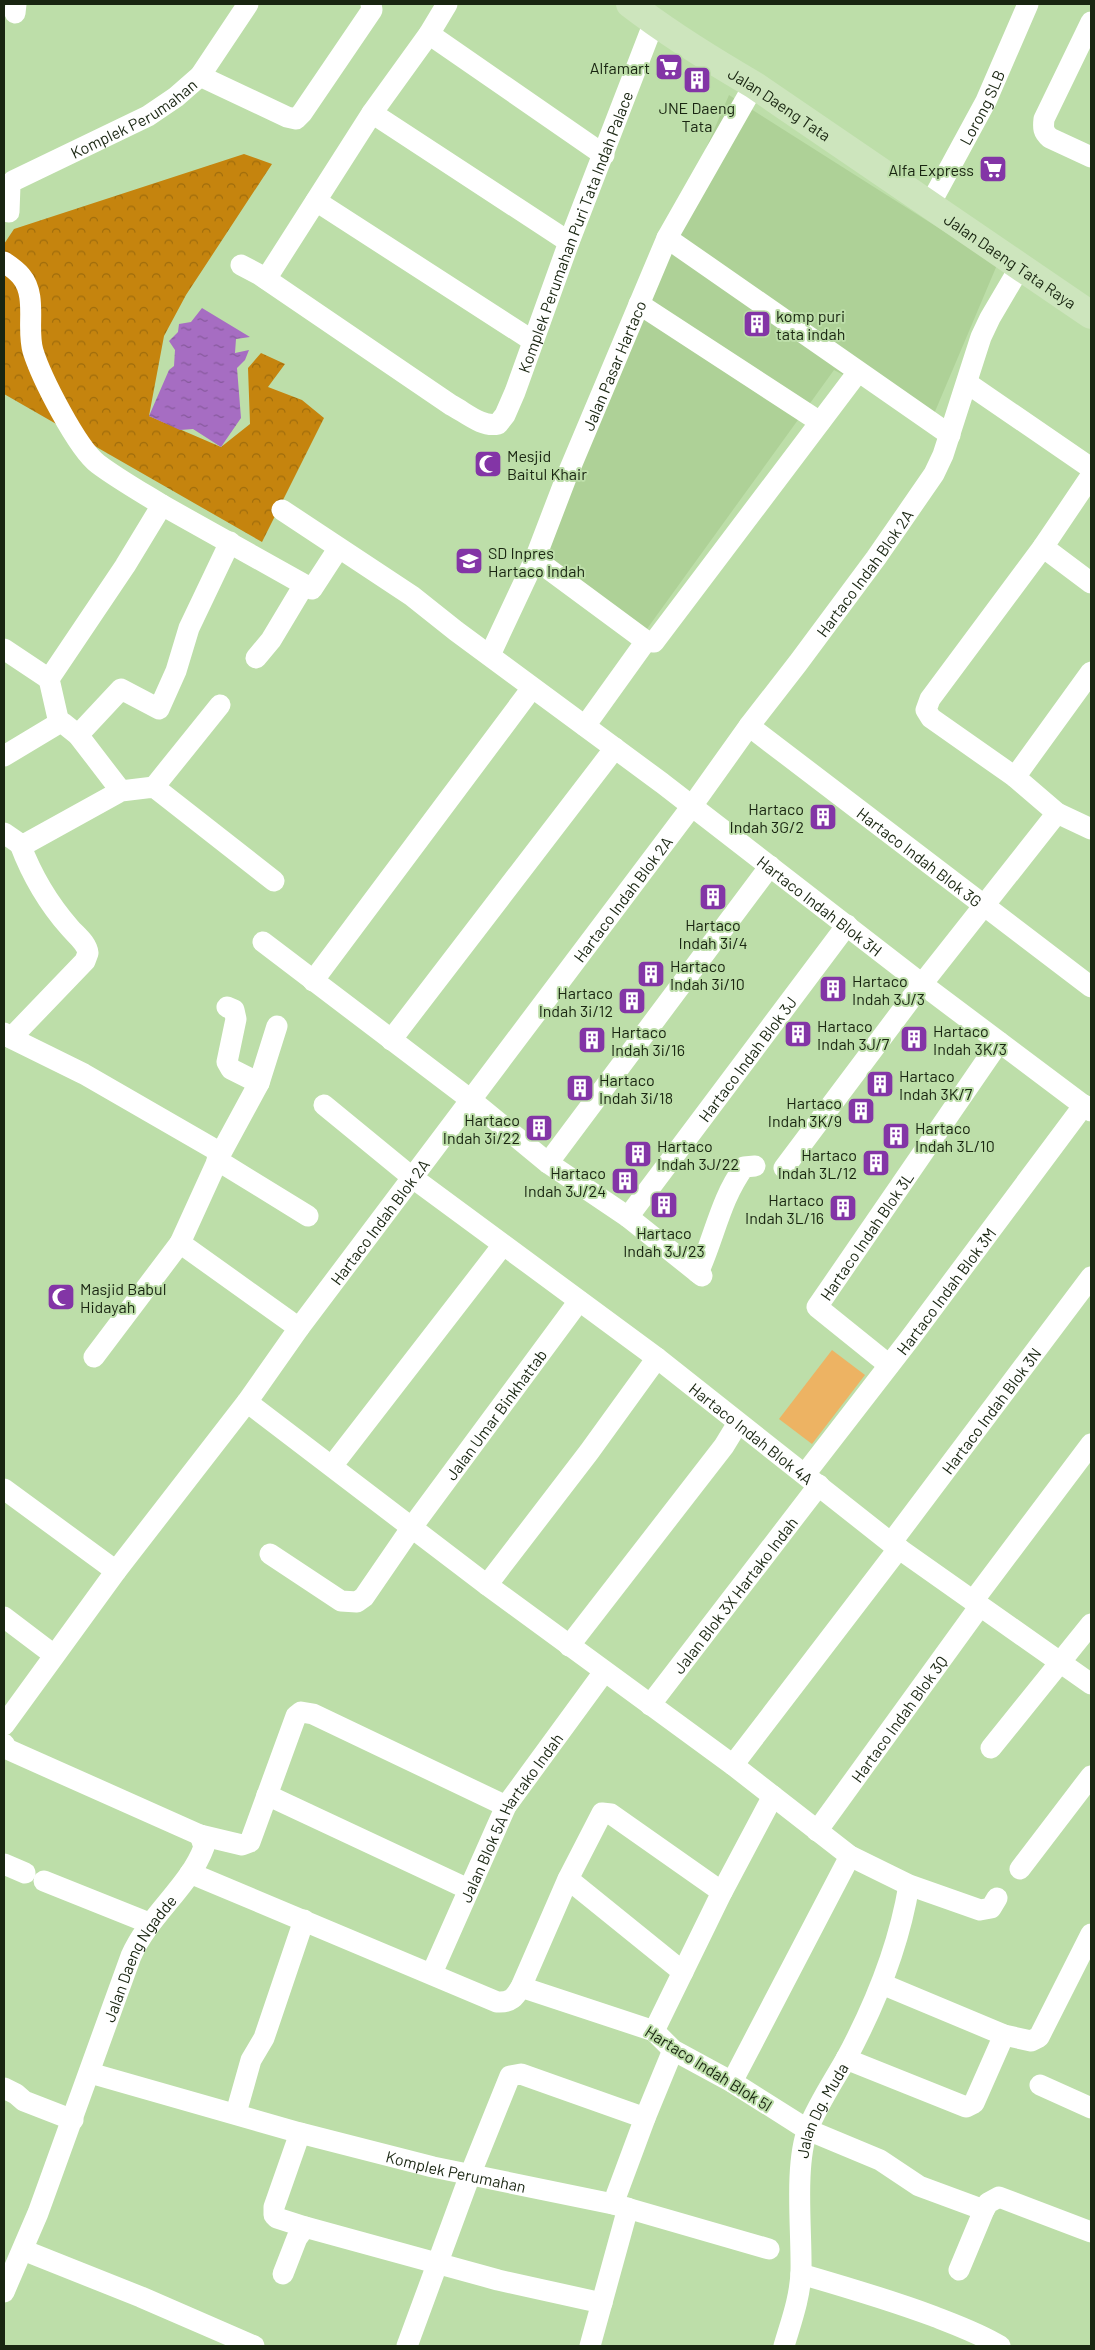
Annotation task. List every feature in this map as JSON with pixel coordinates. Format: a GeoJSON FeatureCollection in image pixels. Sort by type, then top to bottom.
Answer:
{"type":"FeatureCollection","features":[{"type":"Feature","properties":{"kind":"main road","name":"Jalan Daeng Tata"},"geometry":{"type":"LineString","coordinates":[[630,4],[706,57],[754,85],[929,206]]}},
{"type":"Feature","properties":{"kind":"main road","name":"Jalan Daeng Tata Raya"},"geometry":{"type":"LineString","coordinates":[[929,206],[1091,315]]}},
{"type":"Feature","properties":{"kind":"street","name":"Komplek Perumahan"},"geometry":{"type":"LineString","coordinates":[[9,212],[10,185],[15,179],[148,116],[176,98],[200,76],[248,4]]}},
{"type":"Feature","properties":{"kind":"street"},"geometry":{"type":"LineString","coordinates":[[200,76],[287,117],[296,119],[372,10],[371,4]]}},
{"type":"Feature","properties":{"kind":"street"},"geometry":{"type":"LineString","coordinates":[[241,265],[266,279],[372,113],[429,34],[447,4]]}},
{"type":"Feature","properties":{"kind":"street","name":"Lorong SLB"},"geometry":{"type":"LineString","coordinates":[[929,206],[986,101],[1028,4]]}},
{"type":"Feature","properties":{"kind":"street","name":"Komplek Perumahan Puri Tata Indah Palace"},"geometry":{"type":"LineString","coordinates":[[266,279],[451,405],[483,423],[491,426],[498,424],[505,415],[654,22]]}},
{"type":"Feature","properties":{"kind":"street"},"geometry":{"type":"LineString","coordinates":[[1089,31],[1044,120],[1043,130],[1050,138],[1091,157]]}},
{"type":"Feature","properties":{"kind":"street"},"geometry":{"type":"LineString","coordinates":[[429,34],[604,155]]}},
{"type":"Feature","properties":{"kind":"street","name":"Jalan Pasar Hartaco"},"geometry":{"type":"LineString","coordinates":[[487,653],[535,559],[570,469],[667,238],[754,85]]}},
{"type":"Feature","properties":{"kind":"street"},"geometry":{"type":"LineString","coordinates":[[372,113],[569,242]]}},
{"type":"Feature","properties":{"kind":"street"},"geometry":{"type":"LineString","coordinates":[[316,201],[533,341]]}},
{"type":"Feature","properties":{"kind":"street"},"geometry":{"type":"LineString","coordinates":[[667,238],[950,434]]}},
{"type":"Feature","properties":{"kind":"street"},"geometry":{"type":"LineString","coordinates":[[4,262],[21,275],[28,290],[34,352],[48,386],[69,426],[97,464],[162,505],[312,589],[338,549]]}},
{"type":"Feature","properties":{"kind":"street","name":"Hartaco Indah Blok 2A"},"geometry":{"type":"LineString","coordinates":[[4,1725],[116,1571],[247,1402],[299,1328],[692,806],[748,726],[798,663],[921,496],[934,474],[950,434],[990,318],[1020,268]]}},
{"type":"Feature","properties":{"kind":"street"},"geometry":{"type":"LineString","coordinates":[[639,304],[820,422]]}},
{"type":"Feature","properties":{"kind":"street"},"geometry":{"type":"LineString","coordinates":[[535,559],[646,641],[652,642],[656,640],[858,372]]}},
{"type":"Feature","properties":{"kind":"street"},"geometry":{"type":"LineString","coordinates":[[967,383],[1091,468]]}},
{"type":"Feature","properties":{"kind":"street"},"geometry":{"type":"LineString","coordinates":[[1091,476],[1043,547],[930,699],[926,710],[931,718],[1014,777],[1057,813],[1091,829]]}},
{"type":"Feature","properties":{"kind":"street"},"geometry":{"type":"LineString","coordinates":[[49,679],[125,566],[162,505]]}},
{"type":"Feature","properties":{"kind":"street","name":"Hartaco Indah Blok 3H"},"geometry":{"type":"LineString","coordinates":[[282,510],[338,549],[412,596],[456,631],[692,806],[922,984],[1088,1108]]}},
{"type":"Feature","properties":{"kind":"street"},"geometry":{"type":"LineString","coordinates":[[78,735],[121,689],[159,709],[176,671],[193,620],[230,542]]}},
{"type":"Feature","properties":{"kind":"street"},"geometry":{"type":"LineString","coordinates":[[1043,547],[1091,583]]}},
{"type":"Feature","properties":{"kind":"street"},"geometry":{"type":"LineString","coordinates":[[256,658],[271,640],[304,585]]}},
{"type":"Feature","properties":{"kind":"street"},"geometry":{"type":"LineString","coordinates":[[585,726],[646,641]]}},
{"type":"Feature","properties":{"kind":"street"},"geometry":{"type":"LineString","coordinates":[[4,650],[49,679],[59,723]]}},
{"type":"Feature","properties":{"kind":"street"},"geometry":{"type":"LineString","coordinates":[[1014,777],[1091,672]]}},
{"type":"Feature","properties":{"kind":"street"},"geometry":{"type":"LineString","coordinates":[[313,981],[532,688]]}},
{"type":"Feature","properties":{"kind":"street"},"geometry":{"type":"LineString","coordinates":[[12,839],[27,843],[121,791],[154,786],[220,705]]}},
{"type":"Feature","properties":{"kind":"street"},"geometry":{"type":"LineString","coordinates":[[4,756],[59,723],[68,726],[78,735],[121,791]]}},
{"type":"Feature","properties":{"kind":"street","name":"Hartaco Indah Blok 3G"},"geometry":{"type":"LineString","coordinates":[[748,726],[1091,987]]}},
{"type":"Feature","properties":{"kind":"street"},"geometry":{"type":"LineString","coordinates":[[392,1040],[615,748]]}},
{"type":"Feature","properties":{"kind":"street"},"geometry":{"type":"LineString","coordinates":[[154,786],[274,882]]}},
{"type":"Feature","properties":{"kind":"street"},"geometry":{"type":"LineString","coordinates":[[784,1168],[922,984],[1057,813]]}},
{"type":"Feature","properties":{"kind":"street"},"geometry":{"type":"LineString","coordinates":[[12,839],[43,893],[58,914],[85,944],[88,953],[85,961],[7,1035],[84,1074],[219,1156],[308,1216]]}},
{"type":"Feature","properties":{"kind":"street"},"geometry":{"type":"LineString","coordinates":[[548,1163],[770,866]]}},
{"type":"Feature","properties":{"kind":"street","name":"Hartaco Indah Blok 3J"},"geometry":{"type":"LineString","coordinates":[[628,1217],[847,925]]}},
{"type":"Feature","properties":{"kind":"street"},"geometry":{"type":"LineString","coordinates":[[263,942],[472,1100],[548,1163],[628,1217],[700,1274],[722,1206],[731,1185],[744,1167],[755,1166]]}},
{"type":"Feature","properties":{"kind":"street"},"geometry":{"type":"LineString","coordinates":[[227,1007],[234,1010],[236,1019],[227,1062],[231,1069],[259,1083]]}},
{"type":"Feature","properties":{"kind":"street"},"geometry":{"type":"LineString","coordinates":[[94,1357],[180,1243],[219,1156],[259,1083],[276,1026]]}},
{"type":"Feature","properties":{"kind":"street","name":"Hartaco Indah Blok 3L"},"geometry":{"type":"LineString","coordinates":[[889,1365],[818,1307],[999,1042]]}},
{"type":"Feature","properties":{"kind":"street","name":"Hartaco Indah Blok 4A"},"geometry":{"type":"LineString","coordinates":[[324,1105],[413,1178],[657,1358],[895,1545],[1060,1660],[1091,1684]]}},
{"type":"Feature","properties":{"kind":"street","name":"Hartaco Indah Blok 3M"},"geometry":{"type":"LineString","coordinates":[[812,1479],[889,1365],[1088,1108]]}},
{"type":"Feature","properties":{"kind":"street"},"geometry":{"type":"LineString","coordinates":[[180,1243],[299,1328]]}},
{"type":"Feature","properties":{"kind":"street"},"geometry":{"type":"LineString","coordinates":[[332,1466],[502,1245]]}},
{"type":"Feature","properties":{"kind":"street","name":"Hartaco Indah Blok 3N"},"geometry":{"type":"LineString","coordinates":[[733,1765],[1091,1277]]}},
{"type":"Feature","properties":{"kind":"street","name":"Jalan Umar Binkhattab"},"geometry":{"type":"LineString","coordinates":[[270,1554],[341,1601],[356,1602],[364,1597],[412,1527],[579,1301]]}},
{"type":"Feature","properties":{"kind":"street"},"geometry":{"type":"LineString","coordinates":[[487,1586],[589,1452],[657,1358]]}},
{"type":"Feature","properties":{"kind":"street"},"geometry":{"type":"LineString","coordinates":[[247,1402],[487,1586],[733,1765],[850,1856],[909,1885],[980,1910],[991,1908],[997,1898]]}},
{"type":"Feature","properties":{"kind":"street"},"geometry":{"type":"LineString","coordinates":[[569,1646],[724,1446],[738,1423]]}},
{"type":"Feature","properties":{"kind":"street","name":"Hartaco Indah Blok 3Q"},"geometry":{"type":"LineString","coordinates":[[817,1831],[976,1603],[1091,1444]]}},
{"type":"Feature","properties":{"kind":"street","name":"Jalan Blok 3X Hartako Indah"},"geometry":{"type":"LineString","coordinates":[[650,1706],[812,1479]]}},
{"type":"Feature","properties":{"kind":"street"},"geometry":{"type":"LineString","coordinates":[[4,1490],[116,1571]]}},
{"type":"Feature","properties":{"kind":"street"},"geometry":{"type":"LineString","coordinates":[[4,1617],[54,1655]]}},
{"type":"Feature","properties":{"kind":"street"},"geometry":{"type":"LineString","coordinates":[[991,1748],[1060,1660],[1091,1624]]}},
{"type":"Feature","properties":{"kind":"street","name":"Jalan Blok 5A Hartako Indah"},"geometry":{"type":"LineString","coordinates":[[432,1973],[506,1806],[604,1672]]}},
{"type":"Feature","properties":{"kind":"street"},"geometry":{"type":"LineString","coordinates":[[4,1744],[7,1749],[200,1835],[242,1845],[248,1844],[296,1716],[301,1712],[313,1714],[506,1806]]}},
{"type":"Feature","properties":{"kind":"street"},"geometry":{"type":"LineString","coordinates":[[1020,1869],[1091,1776]]}},
{"type":"Feature","properties":{"kind":"street"},"geometry":{"type":"LineString","coordinates":[[267,1795],[468,1890]]}},
{"type":"Feature","properties":{"kind":"street"},"geometry":{"type":"LineString","coordinates":[[654,2031],[722,1892],[773,1796]]}},
{"type":"Feature","properties":{"kind":"street"},"geometry":{"type":"LineString","coordinates":[[190,1873],[498,2002],[508,2002],[514,1998],[521,1986],[568,1879],[602,1813],[611,1814],[722,1892]]}},
{"type":"Feature","properties":{"kind":"street","name":"Jalan Daeng Ngadde"},"geometry":{"type":"LineString","coordinates":[[4,2292],[15,2256],[73,2120],[131,1956],[149,1923],[200,1858],[204,1847],[200,1835]]}},
{"type":"Feature","properties":{"kind":"street"},"geometry":{"type":"LineString","coordinates":[[732,2082],[850,1856]]}},
{"type":"Feature","properties":{"kind":"street"},"geometry":{"type":"LineString","coordinates":[[4,1864],[149,1923]]}},
{"type":"Feature","properties":{"kind":"street"},"geometry":{"type":"LineString","coordinates":[[568,1879],[683,1972]]}},
{"type":"Feature","properties":{"kind":"street","name":"Jalan Dg. Muda"},"geometry":{"type":"LineString","coordinates":[[784,2346],[798,2296],[801,2274],[802,2158],[808,2130],[829,2086],[846,2059],[882,1984],[905,1914],[909,1885]]}},
{"type":"Feature","properties":{"kind":"street"},"geometry":{"type":"LineString","coordinates":[[236,2113],[252,2060],[264,2038],[304,1920]]}},
{"type":"Feature","properties":{"kind":"street"},"geometry":{"type":"LineString","coordinates":[[882,1984],[1004,2035],[1031,2041],[1039,2037],[1091,1934]]}},
{"type":"Feature","properties":{"kind":"street","name":"Hartaco Indah Blok 5I"},"geometry":{"type":"LineString","coordinates":[[521,1986],[654,2031],[673,2050],[732,2082],[808,2130],[880,2160],[919,2186],[984,2210]]}},
{"type":"Feature","properties":{"kind":"street"},"geometry":{"type":"LineString","coordinates":[[846,2059],[966,2107],[974,2103],[1004,2035]]}},
{"type":"Feature","properties":{"kind":"street"},"geometry":{"type":"LineString","coordinates":[[590,2346],[602,2303],[620,2206],[645,2118],[673,2050]]}},
{"type":"Feature","properties":{"kind":"street","name":"Komplek Perumahan"},"geometry":{"type":"LineString","coordinates":[[90,2074],[236,2113],[300,2133],[470,2175],[620,2206],[768,2250]]}},
{"type":"Feature","properties":{"kind":"street"},"geometry":{"type":"LineString","coordinates":[[407,2346],[470,2175],[512,2075],[521,2074],[645,2118]]}},
{"type":"Feature","properties":{"kind":"street"},"geometry":{"type":"LineString","coordinates":[[1040,2084],[1091,2108]]}},
{"type":"Feature","properties":{"kind":"street"},"geometry":{"type":"LineString","coordinates":[[4,2088],[16,2094],[24,2102],[73,2120]]}},
{"type":"Feature","properties":{"kind":"street"},"geometry":{"type":"LineString","coordinates":[[300,2133],[274,2211],[274,2215],[282,2221],[498,2280],[602,2303]]}},
{"type":"Feature","properties":{"kind":"street"},"geometry":{"type":"LineString","coordinates":[[959,2270],[984,2210],[988,2203],[994,2199],[1005,2198],[1091,2232]]}},
{"type":"Feature","properties":{"kind":"street"},"geometry":{"type":"LineString","coordinates":[[283,2274],[297,2238],[305,2228]]}},
{"type":"Feature","properties":{"kind":"street"},"geometry":{"type":"LineString","coordinates":[[15,2256],[133,2293],[251,2346]]}},
{"type":"Feature","properties":{"kind":"street"},"geometry":{"type":"LineString","coordinates":[[801,2274],[917,2310],[985,2336],[1000,2346]]}},
{"type":"Feature","properties":{"kind":"shaded area"},"geometry":{"type":"Polygon","coordinates":[[[729,95],[997,265],[931,421],[834,370],[644,633],[534,548],[729,95]]]}},
{"type":"Feature","properties":{"kind":"shaded area"},"geometry":{"type":"Polygon","coordinates":[[[832,1350],[865,1375],[812,1444],[779,1419],[832,1350]]]}},
{"type":"Feature","properties":{"kind":"green space"},"geometry":{"type":"Polygon","coordinates":[[[244,154],[272,164],[186,295],[164,336],[149,416],[221,447],[250,424],[248,368],[261,353],[285,364],[268,387],[302,400],[324,418],[262,542],[4,394],[4,244],[14,229],[244,154]]]}},
{"type":"Feature","properties":{"kind":"water"},"geometry":{"type":"Polygon","coordinates":[[[202,308],[250,337],[236,339],[235,353],[249,350],[245,360],[237,368],[241,418],[221,447],[193,429],[180,430],[149,416],[169,370],[174,366],[175,350],[169,341],[178,332],[179,324],[191,322],[202,308]]]}},
{"type":"Feature","properties":{"kind":"place","name":"Alfamart"},"geometry":{"type":"Point","coordinates":[669,67]}},
{"type":"Feature","properties":{"kind":"place","name":"JNE Daeng Tata"},"geometry":{"type":"Point","coordinates":[697,80]}},
{"type":"Feature","properties":{"kind":"place","name":"Alfa Express"},"geometry":{"type":"Point","coordinates":[993,169]}},
{"type":"Feature","properties":{"kind":"place","name":"komp puri tata indah"},"geometry":{"type":"Point","coordinates":[757,324]}},
{"type":"Feature","properties":{"kind":"place","name":"Mesjid Baitul Khair"},"geometry":{"type":"Point","coordinates":[488,464]}},
{"type":"Feature","properties":{"kind":"place","name":"SD Inpres Hartaco Indah"},"geometry":{"type":"Point","coordinates":[469,561]}},
{"type":"Feature","properties":{"kind":"place","name":"Hartaco Indah 3G/2"},"geometry":{"type":"Point","coordinates":[823,817]}},
{"type":"Feature","properties":{"kind":"place","name":"Hartaco Indah 3i/4"},"geometry":{"type":"Point","coordinates":[713,897]}},
{"type":"Feature","properties":{"kind":"place","name":"Hartaco Indah 3i/10"},"geometry":{"type":"Point","coordinates":[651,974]}},
{"type":"Feature","properties":{"kind":"place","name":"Hartaco Indah 3J/3"},"geometry":{"type":"Point","coordinates":[833,989]}},
{"type":"Feature","properties":{"kind":"place","name":"Hartaco Indah 3i/12"},"geometry":{"type":"Point","coordinates":[632,1001]}},
{"type":"Feature","properties":{"kind":"place","name":"Hartaco Indah 3J/7"},"geometry":{"type":"Point","coordinates":[798,1034]}},
{"type":"Feature","properties":{"kind":"place","name":"Hartaco Indah 3K/3"},"geometry":{"type":"Point","coordinates":[914,1039]}},
{"type":"Feature","properties":{"kind":"place","name":"Hartaco Indah 3i/16"},"geometry":{"type":"Point","coordinates":[592,1040]}},
{"type":"Feature","properties":{"kind":"place","name":"Hartaco Indah 3K/7"},"geometry":{"type":"Point","coordinates":[880,1084]}},
{"type":"Feature","properties":{"kind":"place","name":"Hartaco Indah 3i/18"},"geometry":{"type":"Point","coordinates":[580,1088]}},
{"type":"Feature","properties":{"kind":"place","name":"Hartaco Indah 3K/9"},"geometry":{"type":"Point","coordinates":[861,1111]}},
{"type":"Feature","properties":{"kind":"place","name":"Hartaco Indah 3i/22"},"geometry":{"type":"Point","coordinates":[539,1128]}},
{"type":"Feature","properties":{"kind":"place","name":"Hartaco Indah 3L/10"},"geometry":{"type":"Point","coordinates":[896,1136]}},
{"type":"Feature","properties":{"kind":"place","name":"Hartaco Indah 3J/22"},"geometry":{"type":"Point","coordinates":[638,1154]}},
{"type":"Feature","properties":{"kind":"place","name":"Hartaco Indah 3L/12"},"geometry":{"type":"Point","coordinates":[876,1163]}},
{"type":"Feature","properties":{"kind":"place","name":"Hartaco Indah 3J/24"},"geometry":{"type":"Point","coordinates":[625,1181]}},
{"type":"Feature","properties":{"kind":"place","name":"Hartaco Indah 3J/23"},"geometry":{"type":"Point","coordinates":[664,1205]}},
{"type":"Feature","properties":{"kind":"place","name":"Hartaco Indah 3L/16"},"geometry":{"type":"Point","coordinates":[843,1208]}},
{"type":"Feature","properties":{"kind":"place","name":"Masjid Babul Hidayah"},"geometry":{"type":"Point","coordinates":[61,1297]}}]}
